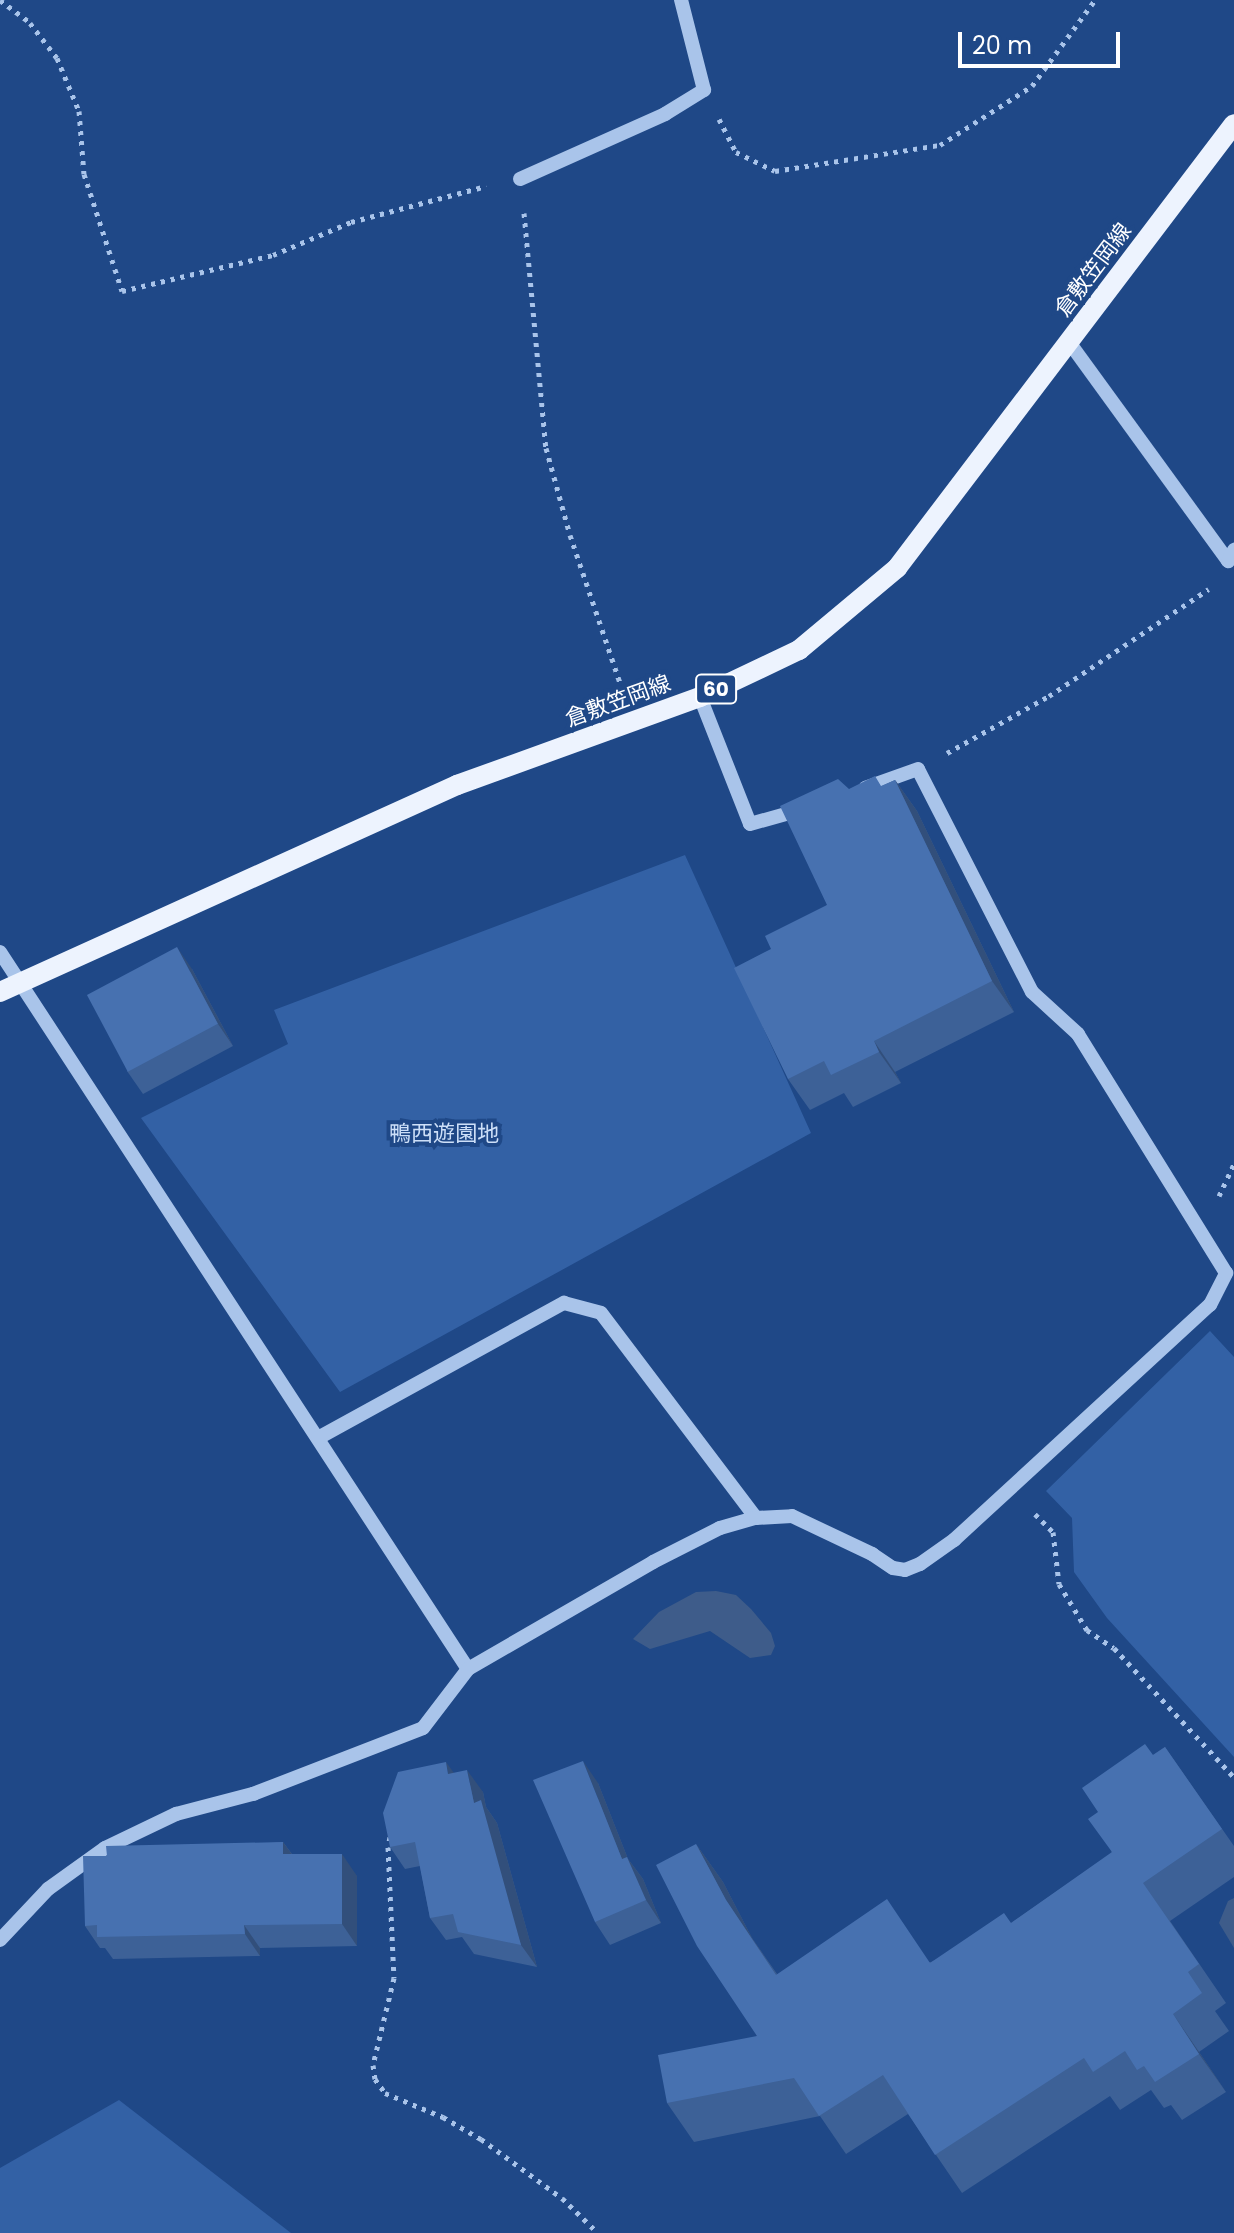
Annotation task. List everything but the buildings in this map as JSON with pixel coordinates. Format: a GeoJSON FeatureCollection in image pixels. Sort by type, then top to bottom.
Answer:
{"type":"FeatureCollection","features":[{"type":"Feature","properties":{"kind":"main road","name":"倉敷笠岡線"},"geometry":{"type":"LineString","coordinates":[[0,992],[457,785],[700,697],[799,650],[897,568],[1234,124]]}},
{"type":"Feature","properties":{"kind":"street"},"geometry":{"type":"LineString","coordinates":[[520,179],[665,114],[704,90],[681,0]]}},
{"type":"Feature","properties":{"kind":"street"},"geometry":{"type":"LineString","coordinates":[[1069,342],[1231,556]]}},
{"type":"Feature","properties":{"kind":"street"},"geometry":{"type":"LineString","coordinates":[[700,697],[750,824],[816,805]]}},
{"type":"Feature","properties":{"kind":"street"},"geometry":{"type":"LineString","coordinates":[[0,1940],[48,1889],[105,1848],[176,1814],[253,1794],[423,1728],[468,1669],[653,1562],[720,1528],[756,1518],[792,1516],[872,1554],[893,1568],[905,1570],[920,1564],[954,1540],[1210,1305],[1226,1273],[1169,1175],[1078,1034],[1032,992],[918,769],[845,795]]}},
{"type":"Feature","properties":{"kind":"street"},"geometry":{"type":"LineString","coordinates":[[0,952],[468,1669]]}},
{"type":"Feature","properties":{"kind":"street"},"geometry":{"type":"LineString","coordinates":[[318,1438],[564,1303],[601,1313],[756,1518]]}},
{"type":"Feature","properties":{"kind":"path"},"geometry":{"type":"LineString","coordinates":[[0,0],[30,23],[57,58],[79,111],[84,174],[122,291],[273,255],[351,222],[520,179],[546,448],[575,549],[634,721]]}},
{"type":"Feature","properties":{"kind":"path"},"geometry":{"type":"LineString","coordinates":[[704,90],[736,152],[775,171],[940,145],[1032,86],[1095,0]]}},
{"type":"Feature","properties":{"kind":"path"},"geometry":{"type":"LineString","coordinates":[[918,769],[1049,696],[1205,595],[1231,556]]}},
{"type":"Feature","properties":{"kind":"path"},"geometry":{"type":"LineString","coordinates":[[1009,1488],[1053,1532],[1059,1584],[1087,1630],[1114,1648],[1234,1777]]}},
{"type":"Feature","properties":{"kind":"path"},"geometry":{"type":"LineString","coordinates":[[393,1826],[388,1847],[394,1978],[373,2065],[375,2079],[385,2093],[443,2117],[481,2139],[562,2198],[598,2233]]}},
{"type":"Feature","properties":{"kind":"green space","name":"鴨西遊園地"},"geometry":{"type":"Polygon","coordinates":[[[685,855],[811,1133],[340,1392],[141,1118],[288,1044],[274,1010],[685,855]]]}},
{"type":"Feature","properties":{"kind":"green space"},"geometry":{"type":"Polygon","coordinates":[[[1210,1331],[1234,1357],[1234,1757],[1107,1618],[1074,1572],[1072,1518],[1046,1491],[1210,1331]]]}},
{"type":"Feature","properties":{"kind":"green space"},"geometry":{"type":"Polygon","coordinates":[[[119,2100],[291,2233],[0,2233],[0,2168],[119,2100]]]}},
{"type":"Feature","properties":{"kind":"shaded area"},"geometry":{"type":"Polygon","coordinates":[[[716,1591],[736,1595],[751,1609],[771,1633],[775,1646],[771,1655],[750,1658],[710,1631],[650,1649],[633,1639],[659,1612],[696,1592],[716,1591]]]}},
{"type":"Feature","properties":{"kind":"shaded area"},"geometry":{"type":"Polygon","coordinates":[[[1234,1898],[1234,1948],[1219,1923],[1228,1901],[1234,1898]]]}}]}
